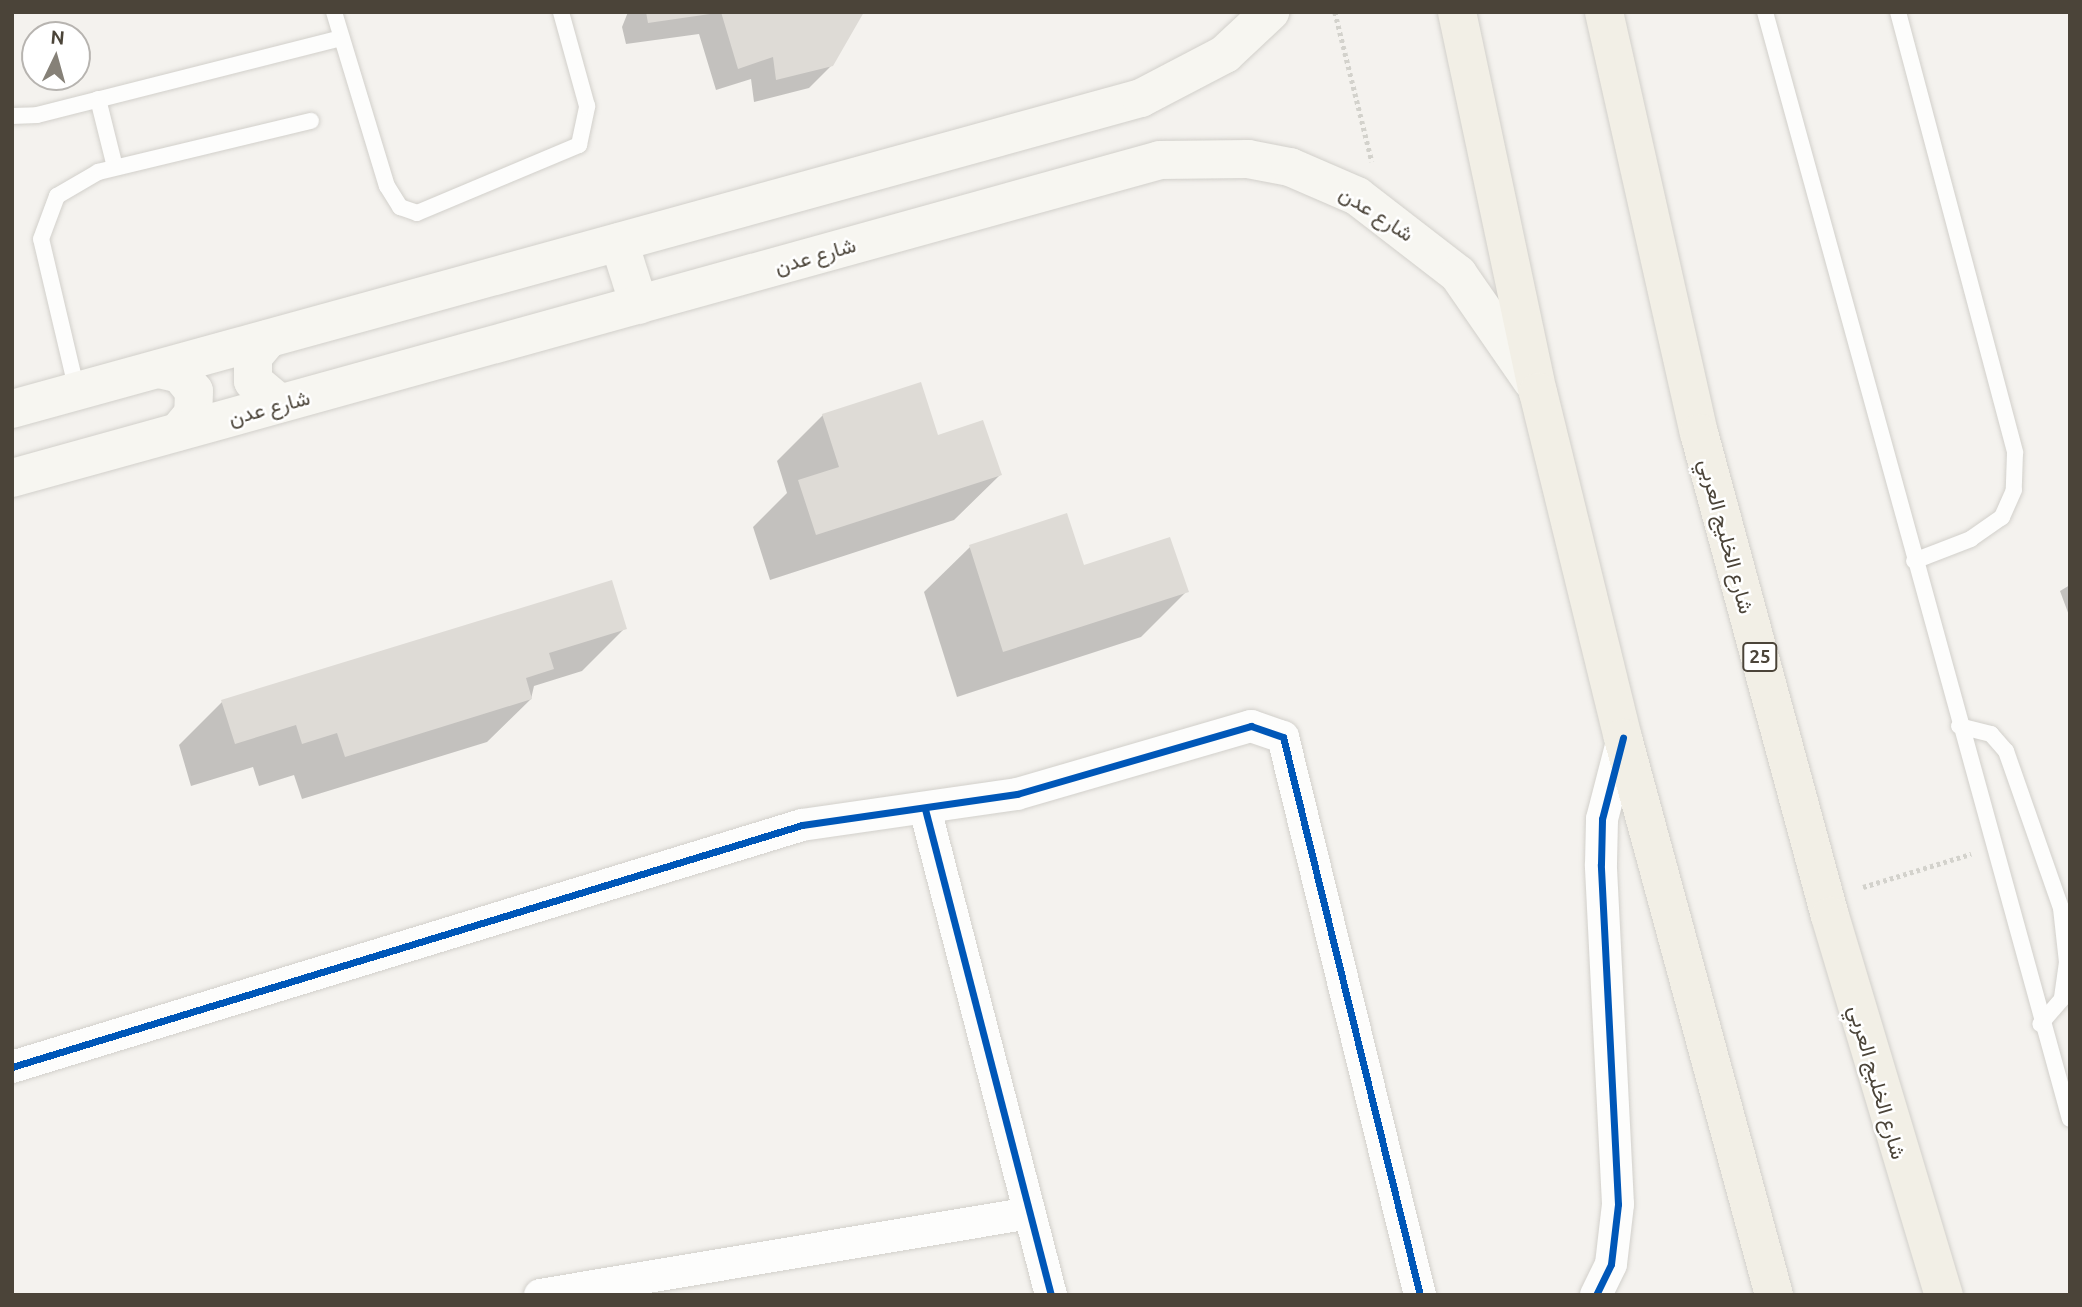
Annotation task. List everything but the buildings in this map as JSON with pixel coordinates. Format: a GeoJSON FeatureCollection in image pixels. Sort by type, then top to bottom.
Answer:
{"type":"FeatureCollection","features":[{"type":"Feature","properties":{"kind":"main road"},"geometry":{"type":"LineString","coordinates":[[12,409],[980,144],[1187,78],[1225,54],[1270,12]]}},
{"type":"Feature","properties":{"kind":"main road"},"geometry":{"type":"LineString","coordinates":[[1457,12],[1538,392],[1623,738],[1774,1295]]}},
{"type":"Feature","properties":{"kind":"main road","name":"شارع الخليج العربي"},"geometry":{"type":"LineString","coordinates":[[1604,12],[1699,433],[1825,899],[1944,1295]]}},
{"type":"Feature","properties":{"kind":"main road"},"geometry":{"type":"LineString","coordinates":[[980,144],[995,148],[1011,174],[999,201]]}},
{"type":"Feature","properties":{"kind":"main road","name":"شارع عدن"},"geometry":{"type":"LineString","coordinates":[[12,478],[639,305],[1106,171],[1204,157],[1290,167],[1385,216],[1458,274],[1508,338],[1538,392]]}},
{"type":"Feature","properties":{"kind":"main road"},"geometry":{"type":"LineString","coordinates":[[619,242],[639,305]]}},
{"type":"Feature","properties":{"kind":"main road"},"geometry":{"type":"LineString","coordinates":[[268,339],[253,357],[253,381],[280,404]]}},
{"type":"Feature","properties":{"kind":"main road"},"geometry":{"type":"LineString","coordinates":[[159,369],[180,374],[194,391],[193,414],[178,432]]}},
{"type":"Feature","properties":{"kind":"street"},"geometry":{"type":"LineString","coordinates":[[12,1067],[802,825],[1017,794],[1233,728],[1251,726],[1283,737],[1420,1295]]}},
{"type":"Feature","properties":{"kind":"street"},"geometry":{"type":"LineString","coordinates":[[1596,1295],[1611,1264],[1618,1204],[1601,864],[1602,819],[1623,738]]}},
{"type":"Feature","properties":{"kind":"street"},"geometry":{"type":"LineString","coordinates":[[925,809],[1051,1295]]}},
{"type":"Feature","properties":{"kind":"street"},"geometry":{"type":"LineString","coordinates":[[540,1295],[1029,1213]]}},
{"type":"Feature","properties":{"kind":"lane"},"geometry":{"type":"LineString","coordinates":[[334,12],[387,186],[400,207],[417,213],[579,145],[587,106],[561,12]]}},
{"type":"Feature","properties":{"kind":"lane"},"geometry":{"type":"LineString","coordinates":[[1765,12],[2040,1024],[2070,1119]]}},
{"type":"Feature","properties":{"kind":"lane"},"geometry":{"type":"LineString","coordinates":[[1898,12],[2015,453],[2014,490],[2002,517],[1971,539],[1914,561]]}},
{"type":"Feature","properties":{"kind":"lane"},"geometry":{"type":"LineString","coordinates":[[12,116],[98,99],[341,38]]}},
{"type":"Feature","properties":{"kind":"lane"},"geometry":{"type":"LineString","coordinates":[[98,99],[115,167]]}},
{"type":"Feature","properties":{"kind":"lane"},"geometry":{"type":"LineString","coordinates":[[77,391],[44,258],[43,221],[71,185],[115,167],[311,121]]}},
{"type":"Feature","properties":{"kind":"lane"},"geometry":{"type":"LineString","coordinates":[[1959,726],[1991,734],[2006,751],[2060,908],[2067,962],[2062,999],[2040,1024]]}},
{"type":"Feature","properties":{"kind":"path"},"geometry":{"type":"LineString","coordinates":[[1335,12],[1385,216]]}},
{"type":"Feature","properties":{"kind":"path"},"geometry":{"type":"LineString","coordinates":[[1825,899],[1992,847]]}},
{"type":"Feature","properties":{"kind":"cycle path"},"geometry":{"type":"LineString","coordinates":[[12,1067],[802,825],[1017,794],[1251,726],[1283,737],[1420,1295]]}},
{"type":"Feature","properties":{"kind":"cycle path"},"geometry":{"type":"LineString","coordinates":[[1596,1295],[1611,1264],[1618,1204],[1601,864],[1602,819],[1623,738]]}},
{"type":"Feature","properties":{"kind":"cycle path"},"geometry":{"type":"LineString","coordinates":[[925,809],[1051,1295]]}}]}
